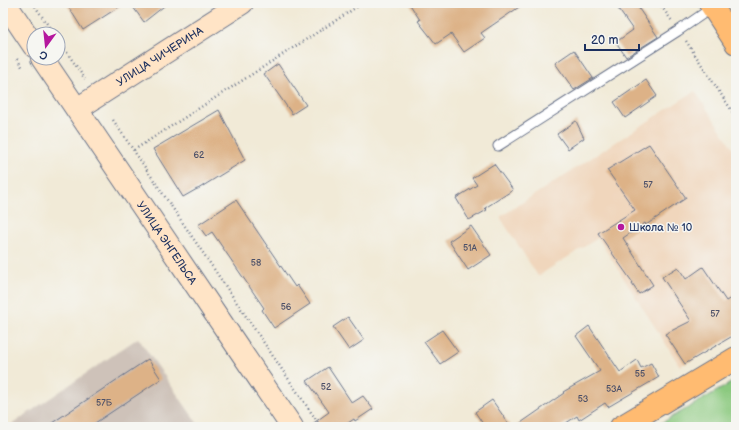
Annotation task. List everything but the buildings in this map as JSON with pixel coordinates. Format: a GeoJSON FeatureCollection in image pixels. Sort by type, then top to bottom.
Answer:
{"type":"FeatureCollection","features":[{"type":"Feature","properties":{"kind":"main road"},"geometry":{"type":"LineString","coordinates":[[712,5],[736,43]]}},
{"type":"Feature","properties":{"kind":"main road"},"geometry":{"type":"LineString","coordinates":[[621,427],[736,358]]}},
{"type":"Feature","properties":{"kind":"street"},"geometry":{"type":"LineString","coordinates":[[5,3],[26,34]]}},
{"type":"Feature","properties":{"kind":"street","name":"УЛИЦА ЧИЧЕРИНА"},"geometry":{"type":"LineString","coordinates":[[77,109],[242,3]]}},
{"type":"Feature","properties":{"kind":"street","name":"УЛИЦА ЭНГЕЛЬСА"},"geometry":{"type":"LineString","coordinates":[[47,66],[292,427]]}},
{"type":"Feature","properties":{"kind":"lane"},"geometry":{"type":"LineString","coordinates":[[498,146],[678,31],[712,5]]}},
{"type":"Feature","properties":{"kind":"path"},"geometry":{"type":"LineString","coordinates":[[34,3],[49,26]]}},
{"type":"Feature","properties":{"kind":"path"},"geometry":{"type":"LineString","coordinates":[[128,154],[363,3]]}},
{"type":"Feature","properties":{"kind":"path"},"geometry":{"type":"LineString","coordinates":[[659,3],[736,117]]}},
{"type":"Feature","properties":{"kind":"path"},"geometry":{"type":"LineString","coordinates":[[66,51],[85,79]]}},
{"type":"Feature","properties":{"kind":"path"},"geometry":{"type":"LineString","coordinates":[[113,120],[321,427]]}},
{"type":"Feature","properties":{"kind":"shaded area","name":"Школа № 10"},"geometry":{"type":"Polygon","coordinates":[[[695,91],[736,153],[736,330],[680,366],[598,238],[538,276],[500,217],[695,91]]]}},
{"type":"Feature","properties":{"kind":"shaded area"},"geometry":{"type":"Polygon","coordinates":[[[138,338],[200,427],[8,427],[138,338]]]}},
{"type":"Feature","properties":{"kind":"green space"},"geometry":{"type":"Polygon","coordinates":[[[736,380],[736,427],[655,427],[736,380]]]}},
{"type":"Feature","properties":{"kind":"place","name":"Школа № 10"},"geometry":{"type":"Point","coordinates":[621,227]}}]}
